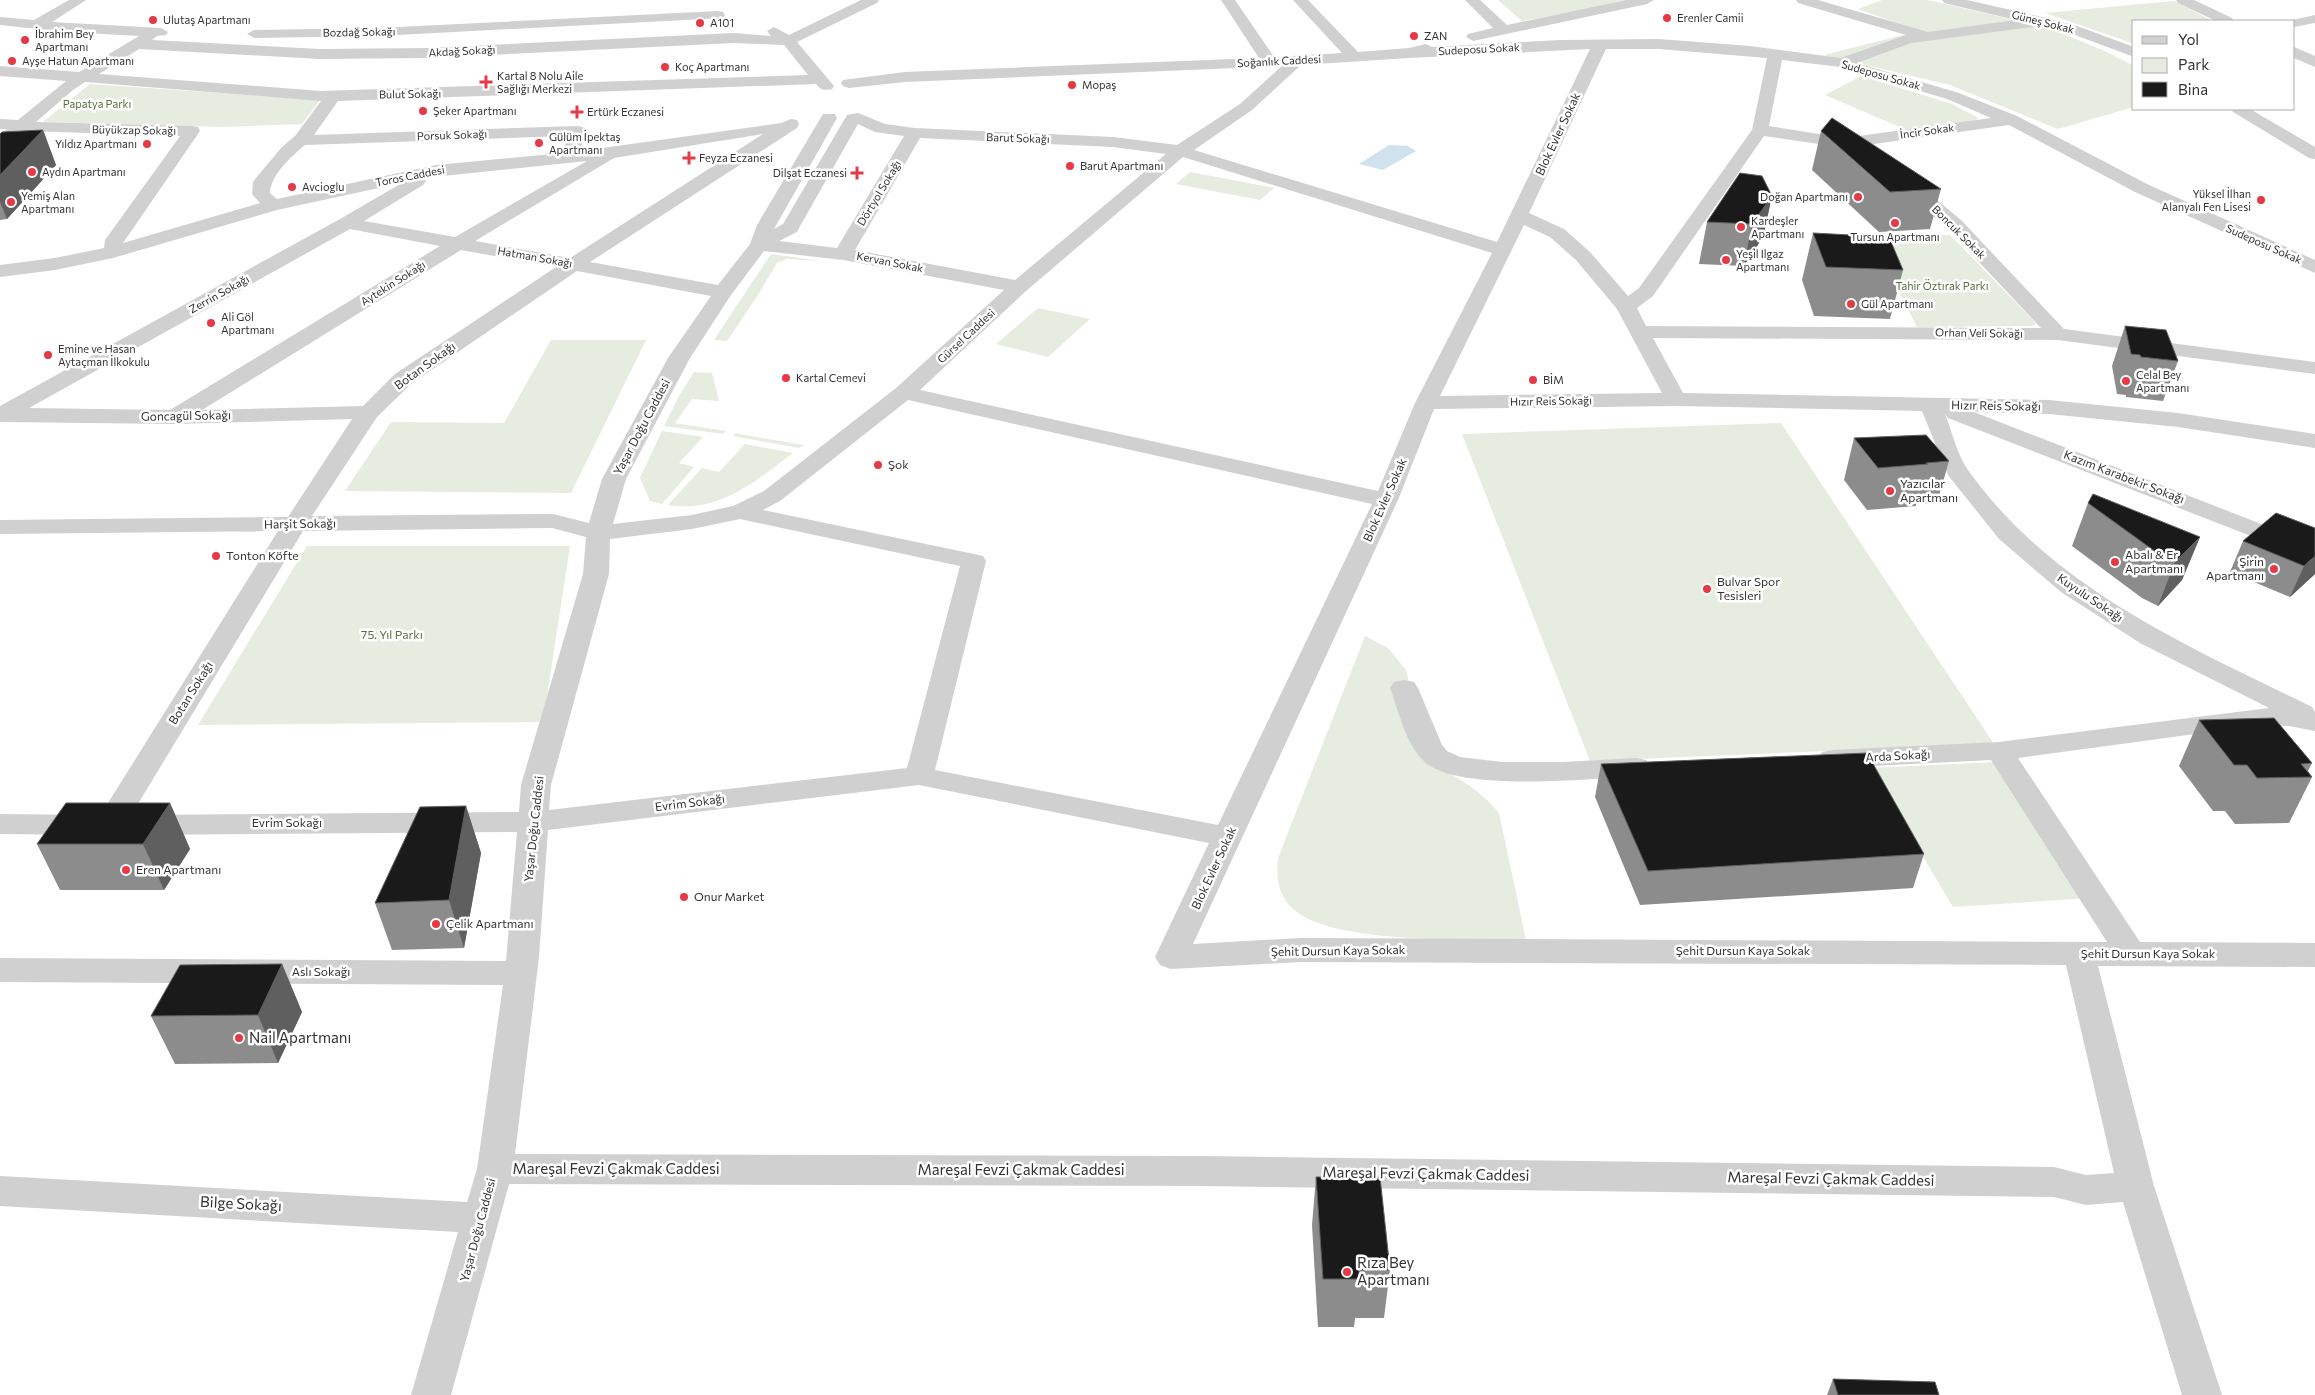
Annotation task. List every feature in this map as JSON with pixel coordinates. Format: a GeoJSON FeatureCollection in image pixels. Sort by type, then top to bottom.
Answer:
{"type":"FeatureCollection","features":[{"type":"Feature","properties":{"kind":"street"},"geometry":{"type":"LineString","coordinates":[[37,25],[80,0]]}},
{"type":"Feature","properties":{"kind":"street"},"geometry":{"type":"LineString","coordinates":[[788,41],[872,0]]}},
{"type":"Feature","properties":{"kind":"street"},"geometry":{"type":"LineString","coordinates":[[1228,0],[1269,62]]}},
{"type":"Feature","properties":{"kind":"street"},"geometry":{"type":"LineString","coordinates":[[1300,0],[1354,57]]}},
{"type":"Feature","properties":{"kind":"street"},"geometry":{"type":"LineString","coordinates":[[1472,0],[1503,30]]}},
{"type":"Feature","properties":{"kind":"street","name":"Soğanlık Caddesi"},"geometry":{"type":"LineString","coordinates":[[865,94],[905,77],[1297,61],[1409,53],[1503,30],[1647,0]]}},
{"type":"Feature","properties":{"kind":"street"},"geometry":{"type":"LineString","coordinates":[[1803,0],[1926,36]]}},
{"type":"Feature","properties":{"kind":"street","name":"Güneş Sokak"},"geometry":{"type":"LineString","coordinates":[[1949,0],[2072,29],[2131,49]]}},
{"type":"Feature","properties":{"kind":"street"},"geometry":{"type":"LineString","coordinates":[[2183,0],[2225,20]]}},
{"type":"Feature","properties":{"kind":"street"},"geometry":{"type":"LineString","coordinates":[[665,4],[735,20]]}},
{"type":"Feature","properties":{"kind":"street","name":"Bozdağ Sokağı"},"geometry":{"type":"LineString","coordinates":[[242,34],[378,32],[718,15]]}},
{"type":"Feature","properties":{"kind":"street"},"geometry":{"type":"LineString","coordinates":[[2295,23],[2315,19]]}},
{"type":"Feature","properties":{"kind":"street"},"geometry":{"type":"LineString","coordinates":[[0,21],[37,25],[194,33]]}},
{"type":"Feature","properties":{"kind":"street"},"geometry":{"type":"LineString","coordinates":[[1842,63],[1908,39],[2042,21]]}},
{"type":"Feature","properties":{"kind":"street"},"geometry":{"type":"LineString","coordinates":[[752,24],[769,28],[788,41],[824,83],[828,116]]}},
{"type":"Feature","properties":{"kind":"street"},"geometry":{"type":"LineString","coordinates":[[0,144],[81,78],[156,32]]}},
{"type":"Feature","properties":{"kind":"street","name":"Akdağ Sokağı"},"geometry":{"type":"LineString","coordinates":[[136,44],[234,51],[330,54],[427,53],[734,38],[788,41]]}},
{"type":"Feature","properties":{"kind":"street","name":"Sudeposu Sokak"},"geometry":{"type":"LineString","coordinates":[[1409,53],[1659,44],[1842,63],[1953,96],[2011,120],[2142,188],[2315,267]]}},
{"type":"Feature","properties":{"kind":"street","name":"Blok Evler Sokak"},"geometry":{"type":"LineString","coordinates":[[1171,957],[1386,500],[1426,403],[1504,250],[1600,45]]}},
{"type":"Feature","properties":{"kind":"street"},"geometry":{"type":"LineString","coordinates":[[2295,52],[2315,62]]}},
{"type":"Feature","properties":{"kind":"street"},"geometry":{"type":"LineString","coordinates":[[1626,307],[1646,292],[1760,130],[1775,55]]}},
{"type":"Feature","properties":{"kind":"street","name":"Gürsel Caddesi"},"geometry":{"type":"LineString","coordinates":[[598,533],[692,522],[740,512],[772,496],[904,393],[1019,287],[1180,151],[1246,107],[1297,61]]}},
{"type":"Feature","properties":{"kind":"street","name":"Bulut Sokağı"},"geometry":{"type":"LineString","coordinates":[[0,72],[225,90],[333,96],[762,83],[824,83],[865,94]]}},
{"type":"Feature","properties":{"kind":"street","name":"Yaşar Doğu Caddesi"},"geometry":{"type":"LineString","coordinates":[[759,245],[790,228],[856,118],[868,114],[865,94]]}},
{"type":"Feature","properties":{"kind":"street"},"geometry":{"type":"LineString","coordinates":[[273,205],[261,194],[262,182],[287,152],[301,140],[333,96]]}},
{"type":"Feature","properties":{"kind":"street"},"geometry":{"type":"LineString","coordinates":[[2240,110],[2315,154]]}},
{"type":"Feature","properties":{"kind":"street","name":"Yaşar Doğu Caddesi"},"geometry":{"type":"LineString","coordinates":[[431,1395],[495,1169],[521,973],[536,785],[596,574],[598,533],[614,479],[679,358],[723,292],[759,245],[766,225],[828,116]]}},
{"type":"Feature","properties":{"kind":"street","name":"Toros Caddesi"},"geometry":{"type":"LineString","coordinates":[[0,271],[55,264],[113,252],[273,205],[436,170],[614,153],[706,140],[828,116],[856,118]]}},
{"type":"Feature","properties":{"kind":"street","name":"Barut Sokağı"},"geometry":{"type":"LineString","coordinates":[[856,118],[881,128],[915,133],[1113,142],[1180,151],[1504,250]]}},
{"type":"Feature","properties":{"kind":"street","name":"İncir Sokak"},"geometry":{"type":"LineString","coordinates":[[1844,144],[2011,120]]}},
{"type":"Feature","properties":{"kind":"street"},"geometry":{"type":"LineString","coordinates":[[0,124],[20,126]]}},
{"type":"Feature","properties":{"kind":"street","name":"Botan Sokağı"},"geometry":{"type":"LineString","coordinates":[[110,825],[295,524],[356,428],[369,412],[403,379],[574,264],[792,124]]}},
{"type":"Feature","properties":{"kind":"street","name":"Büyükzap Sokağı"},"geometry":{"type":"LineString","coordinates":[[20,126],[192,131],[114,240],[113,252]]}},
{"type":"Feature","properties":{"kind":"street"},"geometry":{"type":"LineString","coordinates":[[1760,130],[1844,144],[1868,157]]}},
{"type":"Feature","properties":{"kind":"street","name":"Porsuk Sokağı"},"geometry":{"type":"LineString","coordinates":[[301,140],[576,131],[571,157]]}},
{"type":"Feature","properties":{"kind":"street","name":"Dörtyol Sokağı"},"geometry":{"type":"LineString","coordinates":[[843,254],[915,133]]}},
{"type":"Feature","properties":{"kind":"street","name":"Aytekin Sokağı"},"geometry":{"type":"LineString","coordinates":[[175,417],[458,243],[614,153]]}},
{"type":"Feature","properties":{"kind":"street","name":"Zerrin Sokağı"},"geometry":{"type":"LineString","coordinates":[[1,415],[346,223],[436,170]]}},
{"type":"Feature","properties":{"kind":"street","name":"Boncuk Sokak"},"geometry":{"type":"LineString","coordinates":[[1891,171],[1954,224],[2058,334]]}},
{"type":"Feature","properties":{"kind":"street"},"geometry":{"type":"LineString","coordinates":[[1520,216],[1557,233],[1584,256],[1626,307],[1676,399]]}},
{"type":"Feature","properties":{"kind":"street","name":"Hatman Sokağı"},"geometry":{"type":"LineString","coordinates":[[346,223],[723,292]]}},
{"type":"Feature","properties":{"kind":"street","name":"Kervan Sokak"},"geometry":{"type":"LineString","coordinates":[[759,245],[843,254],[1019,287]]}},
{"type":"Feature","properties":{"kind":"street"},"geometry":{"type":"LineString","coordinates":[[2283,253],[2315,245]]}},
{"type":"Feature","properties":{"kind":"street","name":"Orhan Veli Sokağı"},"geometry":{"type":"LineString","coordinates":[[1641,332],[2058,334],[2315,368]]}},
{"type":"Feature","properties":{"kind":"street"},"geometry":{"type":"LineString","coordinates":[[904,393],[1386,500]]}},
{"type":"Feature","properties":{"kind":"street","name":"Hızır Reis Sokağı"},"geometry":{"type":"LineString","coordinates":[[1426,403],[1676,399],[2049,407],[2178,420],[2315,441]]}},
{"type":"Feature","properties":{"kind":"street","name":"Kazım Karabekir Sokağı"},"geometry":{"type":"LineString","coordinates":[[1931,405],[1998,428],[2315,554]]}},
{"type":"Feature","properties":{"kind":"street","name":"Kuyulu Sokağı"},"geometry":{"type":"LineString","coordinates":[[1931,405],[1956,470],[2008,534],[2070,587],[2149,637],[2315,721]]}},
{"type":"Feature","properties":{"kind":"street","name":"Goncagül Sokağı"},"geometry":{"type":"LineString","coordinates":[[1,415],[175,417],[369,412]]}},
{"type":"Feature","properties":{"kind":"street"},"geometry":{"type":"LineString","coordinates":[[740,512],[974,561],[919,776]]}},
{"type":"Feature","properties":{"kind":"street","name":"Harşit Sokağı"},"geometry":{"type":"LineString","coordinates":[[0,527],[554,521],[598,533]]}},
{"type":"Feature","properties":{"kind":"street"},"geometry":{"type":"LineString","coordinates":[[1404,688],[1428,744],[1437,757],[1453,765],[1500,773],[1658,766]]}},
{"type":"Feature","properties":{"kind":"street","name":"Arda Sokağı"},"geometry":{"type":"LineString","coordinates":[[1806,760],[1999,751],[2262,716],[2289,717],[2315,721]]}},
{"type":"Feature","properties":{"kind":"street"},"geometry":{"type":"LineString","coordinates":[[1999,751],[2130,954]]}},
{"type":"Feature","properties":{"kind":"street","name":"Evrim Sokağı"},"geometry":{"type":"LineString","coordinates":[[0,824],[534,822],[919,776],[1228,837]]}},
{"type":"Feature","properties":{"kind":"street","name":"Şehit Dursun Kaya Sokak"},"geometry":{"type":"LineString","coordinates":[[1171,957],[1300,950],[2315,955]]}},
{"type":"Feature","properties":{"kind":"street"},"geometry":{"type":"LineString","coordinates":[[2080,954],[2136,1186],[2202,1395]]}},
{"type":"Feature","properties":{"kind":"street","name":"Aslı Sokağı"},"geometry":{"type":"LineString","coordinates":[[0,970],[521,973]]}},
{"type":"Feature","properties":{"kind":"street","name":"Mareşal Fevzi Çakmak Caddesi"},"geometry":{"type":"LineString","coordinates":[[495,1169],[1198,1171],[2054,1182],[2086,1190],[2136,1186]]}},
{"type":"Feature","properties":{"kind":"street","name":"Bilge Sokağı"},"geometry":{"type":"LineString","coordinates":[[0,1191],[482,1218]]}},
{"type":"Feature","properties":{"kind":"green space"},"geometry":{"type":"Polygon","coordinates":[[[1498,0],[1634,0],[1638,1],[1522,21],[1498,0]]]}},
{"type":"Feature","properties":{"kind":"green space"},"geometry":{"type":"Polygon","coordinates":[[[1882,0],[1928,0],[2049,28],[2105,51],[2132,65],[2132,108],[2058,129],[1950,85],[1824,55],[1919,31],[1858,9],[1882,0]]]}},
{"type":"Feature","properties":{"kind":"green space"},"geometry":{"type":"Polygon","coordinates":[[[2174,1],[2211,20],[2132,20],[2132,43],[2045,13],[2174,1]]]}},
{"type":"Feature","properties":{"kind":"green space"},"geometry":{"type":"Polygon","coordinates":[[[1861,76],[1952,104],[1977,117],[1977,120],[1907,130],[1825,95],[1861,76]]]}},
{"type":"Feature","properties":{"kind":"green space","name":"Papatya Parkı"},"geometry":{"type":"Polygon","coordinates":[[[90,84],[320,100],[302,124],[224,127],[43,122],[90,84]]]}},
{"type":"Feature","properties":{"kind":"green space"},"geometry":{"type":"Polygon","coordinates":[[[1190,172],[1274,188],[1260,200],[1176,184],[1190,172]]]}},
{"type":"Feature","properties":{"kind":"green space","name":"Tahir Öztırak Parkı"},"geometry":{"type":"Polygon","coordinates":[[[1950,235],[2036,324],[2032,326],[1917,327],[1872,238],[1950,235]]]}},
{"type":"Feature","properties":{"kind":"green space"},"geometry":{"type":"Polygon","coordinates":[[[771,254],[821,261],[787,259],[777,263],[727,341],[714,340],[771,254]]]}},
{"type":"Feature","properties":{"kind":"green space"},"geometry":{"type":"Polygon","coordinates":[[[1038,308],[1090,319],[1048,357],[996,344],[1038,308]]]}},
{"type":"Feature","properties":{"kind":"green space"},"geometry":{"type":"Polygon","coordinates":[[[551,340],[646,340],[571,493],[345,491],[391,422],[504,423],[551,340]]]}},
{"type":"Feature","properties":{"kind":"green space"},"geometry":{"type":"Polygon","coordinates":[[[694,372],[712,373],[719,401],[692,399],[675,423],[726,431],[723,434],[664,426],[694,372]]]}},
{"type":"Feature","properties":{"kind":"green space","name":"Bulvar Spor Tesisleri"},"geometry":{"type":"Polygon","coordinates":[[[1781,423],[1994,744],[1590,761],[1462,434],[1781,423]]]}},
{"type":"Feature","properties":{"kind":"green space"},"geometry":{"type":"Polygon","coordinates":[[[662,431],[703,437],[679,463],[694,467],[662,504],[650,501],[640,478],[662,431]]]}},
{"type":"Feature","properties":{"kind":"green space"},"geometry":{"type":"Polygon","coordinates":[[[736,433],[804,445],[799,448],[733,436],[736,433]]]}},
{"type":"Feature","properties":{"kind":"green space"},"geometry":{"type":"Polygon","coordinates":[[[745,444],[793,453],[750,484],[720,500],[687,506],[668,505],[702,468],[719,472],[745,444]]]}},
{"type":"Feature","properties":{"kind":"green space","name":"75. Yıl Parkı"},"geometry":{"type":"Polygon","coordinates":[[[307,546],[570,546],[543,722],[198,725],[307,546]]]}},
{"type":"Feature","properties":{"kind":"green space"},"geometry":{"type":"Polygon","coordinates":[[[1365,636],[1388,648],[1406,670],[1427,762],[1466,783],[1492,804],[1499,813],[1526,940],[1403,938],[1368,934],[1337,928],[1311,920],[1287,903],[1279,885],[1277,872],[1278,858],[1365,636]]]}},
{"type":"Feature","properties":{"kind":"green space"},"geometry":{"type":"Polygon","coordinates":[[[1997,762],[2090,898],[1953,907],[1870,768],[1997,762]]]}},
{"type":"Feature","properties":{"kind":"water"},"geometry":{"type":"Polygon","coordinates":[[[1389,145],[1408,146],[1416,151],[1383,170],[1359,164],[1389,145]]]}},
{"type":"Feature","properties":{"kind":"building"},"geometry":{"type":"Polygon","coordinates":[[[1832,118],[1941,189],[1890,192],[1821,131],[1832,118]]]}},
{"type":"Feature","properties":{"kind":"building"},"geometry":{"type":"Polygon","coordinates":[[[43,130],[0,175],[0,134],[2,132],[43,130]]]}},
{"type":"Feature","properties":{"kind":"building"},"geometry":{"type":"Polygon","coordinates":[[[1740,173],[1762,176],[1772,196],[1752,224],[1707,222],[1740,173]]]}},
{"type":"Feature","properties":{"kind":"building"},"geometry":{"type":"Polygon","coordinates":[[[1813,233],[1889,237],[1903,270],[1826,267],[1813,233]]]}},
{"type":"Feature","properties":{"kind":"building"},"geometry":{"type":"Polygon","coordinates":[[[2125,326],[2166,330],[2178,361],[2131,354],[2125,326]]]}},
{"type":"Feature","properties":{"kind":"building"},"geometry":{"type":"Polygon","coordinates":[[[1926,435],[1949,461],[1878,468],[1854,438],[1926,435]]]}},
{"type":"Feature","properties":{"kind":"building"},"geometry":{"type":"Polygon","coordinates":[[[2093,494],[2200,537],[2175,562],[2160,555],[2088,503],[2093,494]]]}},
{"type":"Feature","properties":{"kind":"building"},"geometry":{"type":"Polygon","coordinates":[[[2276,513],[2315,528],[2315,556],[2304,566],[2243,541],[2276,513]]]}},
{"type":"Feature","properties":{"kind":"building"},"geometry":{"type":"Polygon","coordinates":[[[2274,718],[2312,763],[2301,764],[2312,777],[2257,778],[2247,765],[2234,765],[2199,720],[2274,718]]]}},
{"type":"Feature","properties":{"kind":"building"},"geometry":{"type":"Polygon","coordinates":[[[1867,753],[1924,854],[1648,871],[1601,764],[1867,753]]]}},
{"type":"Feature","properties":{"kind":"building"},"geometry":{"type":"Polygon","coordinates":[[[66,803],[170,803],[143,844],[37,844],[66,803]]]}},
{"type":"Feature","properties":{"kind":"building"},"geometry":{"type":"Polygon","coordinates":[[[466,806],[449,900],[375,903],[420,807],[466,806]]]}},
{"type":"Feature","properties":{"kind":"building"},"geometry":{"type":"Polygon","coordinates":[[[282,964],[258,1015],[151,1016],[180,965],[282,964]]]}},
{"type":"Feature","properties":{"kind":"building"},"geometry":{"type":"Polygon","coordinates":[[[1316,1177],[1380,1177],[1390,1270],[1359,1270],[1359,1279],[1323,1279],[1316,1177]]]}},
{"type":"Feature","properties":{"kind":"building"},"geometry":{"type":"Polygon","coordinates":[[[1833,1379],[1935,1382],[1939,1395],[1838,1395],[1833,1379]]]}},
{"type":"Feature","properties":{"kind":"place","name":"Erenler Camii"},"geometry":{"type":"Point","coordinates":[1667,18]}},
{"type":"Feature","properties":{"kind":"place","name":"Ulutaş Apartmanı"},"geometry":{"type":"Point","coordinates":[153,20]}},
{"type":"Feature","properties":{"kind":"place","name":"A101"},"geometry":{"type":"Point","coordinates":[700,23]}},
{"type":"Feature","properties":{"kind":"place","name":"ZAN"},"geometry":{"type":"Point","coordinates":[1414,36]}},
{"type":"Feature","properties":{"kind":"place","name":"İbrahim Bey Apartmanı"},"geometry":{"type":"Point","coordinates":[25,40]}},
{"type":"Feature","properties":{"kind":"place","name":"Ayşe Hatun Apartmanı"},"geometry":{"type":"Point","coordinates":[12,61]}},
{"type":"Feature","properties":{"kind":"place","name":"Koç Apartmanı"},"geometry":{"type":"Point","coordinates":[665,67]}},
{"type":"Feature","properties":{"kind":"place","name":"Kartal 8 Nolu Aile Sağlığı Merkezi"},"geometry":{"type":"Point","coordinates":[486,82]}},
{"type":"Feature","properties":{"kind":"place","name":"Mopaş"},"geometry":{"type":"Point","coordinates":[1072,85]}},
{"type":"Feature","properties":{"kind":"place","name":"Şeker Apartmanı"},"geometry":{"type":"Point","coordinates":[423,111]}},
{"type":"Feature","properties":{"kind":"place","name":"Ertürk Eczanesi"},"geometry":{"type":"Point","coordinates":[577,112]}},
{"type":"Feature","properties":{"kind":"place","name":"Gülüm İpektaş Apartmanı"},"geometry":{"type":"Point","coordinates":[539,143]}},
{"type":"Feature","properties":{"kind":"place","name":"Yıldız Apartmanı"},"geometry":{"type":"Point","coordinates":[147,144]}},
{"type":"Feature","properties":{"kind":"place","name":"Feyza Eczanesi"},"geometry":{"type":"Point","coordinates":[689,158]}},
{"type":"Feature","properties":{"kind":"place","name":"Barut Apartmanı"},"geometry":{"type":"Point","coordinates":[1070,166]}},
{"type":"Feature","properties":{"kind":"place","name":"Aydın Apartmanı"},"geometry":{"type":"Point","coordinates":[32,172]}},
{"type":"Feature","properties":{"kind":"place","name":"Dilşat Eczanesi"},"geometry":{"type":"Point","coordinates":[857,173]}},
{"type":"Feature","properties":{"kind":"place","name":"Avcioglu"},"geometry":{"type":"Point","coordinates":[292,187]}},
{"type":"Feature","properties":{"kind":"place","name":"Doğan Apartmanı"},"geometry":{"type":"Point","coordinates":[1858,197]}},
{"type":"Feature","properties":{"kind":"place","name":"Yüksel İlhan Alanyalı Fen Lisesi"},"geometry":{"type":"Point","coordinates":[2261,200]}},
{"type":"Feature","properties":{"kind":"place","name":"Yemiş Alan Apartmanı"},"geometry":{"type":"Point","coordinates":[11,202]}},
{"type":"Feature","properties":{"kind":"place","name":"Tursun Apartmanı"},"geometry":{"type":"Point","coordinates":[1895,223]}},
{"type":"Feature","properties":{"kind":"place","name":"Kardeşler Apartmanı"},"geometry":{"type":"Point","coordinates":[1741,227]}},
{"type":"Feature","properties":{"kind":"place","name":"Yeşil Ilgaz Apartmanı"},"geometry":{"type":"Point","coordinates":[1726,260]}},
{"type":"Feature","properties":{"kind":"place","name":"Gül Apartmanı"},"geometry":{"type":"Point","coordinates":[1851,304]}},
{"type":"Feature","properties":{"kind":"place","name":"Ali Göl Apartmanı"},"geometry":{"type":"Point","coordinates":[211,323]}},
{"type":"Feature","properties":{"kind":"place","name":"Emine ve Hasan Aytaçman İlkokulu"},"geometry":{"type":"Point","coordinates":[48,355]}},
{"type":"Feature","properties":{"kind":"place","name":"Kartal Cemevi"},"geometry":{"type":"Point","coordinates":[786,378]}},
{"type":"Feature","properties":{"kind":"place","name":"BİM"},"geometry":{"type":"Point","coordinates":[1533,380]}},
{"type":"Feature","properties":{"kind":"place","name":"Celal Bey Apartmanı"},"geometry":{"type":"Point","coordinates":[2126,381]}},
{"type":"Feature","properties":{"kind":"place","name":"Şok"},"geometry":{"type":"Point","coordinates":[878,465]}},
{"type":"Feature","properties":{"kind":"place","name":"Yazıcılar Apartmanı"},"geometry":{"type":"Point","coordinates":[1890,491]}},
{"type":"Feature","properties":{"kind":"place","name":"Tonton Köfte"},"geometry":{"type":"Point","coordinates":[216,556]}},
{"type":"Feature","properties":{"kind":"place","name":"Abalı & Er Apartmanı"},"geometry":{"type":"Point","coordinates":[2115,562]}},
{"type":"Feature","properties":{"kind":"place","name":"Şirin Apartmanı"},"geometry":{"type":"Point","coordinates":[2274,569]}},
{"type":"Feature","properties":{"kind":"place","name":"Bulvar Spor Tesisleri"},"geometry":{"type":"Point","coordinates":[1707,589]}},
{"type":"Feature","properties":{"kind":"place","name":"Eren Apartmanı"},"geometry":{"type":"Point","coordinates":[126,870]}},
{"type":"Feature","properties":{"kind":"place","name":"Onur Market"},"geometry":{"type":"Point","coordinates":[684,897]}},
{"type":"Feature","properties":{"kind":"place","name":"Çelik Apartmanı"},"geometry":{"type":"Point","coordinates":[436,924]}},
{"type":"Feature","properties":{"kind":"place","name":"Nail Apartmanı"},"geometry":{"type":"Point","coordinates":[239,1038]}},
{"type":"Feature","properties":{"kind":"place","name":"Rıza Bey Apartmanı"},"geometry":{"type":"Point","coordinates":[1347,1272]}}]}
